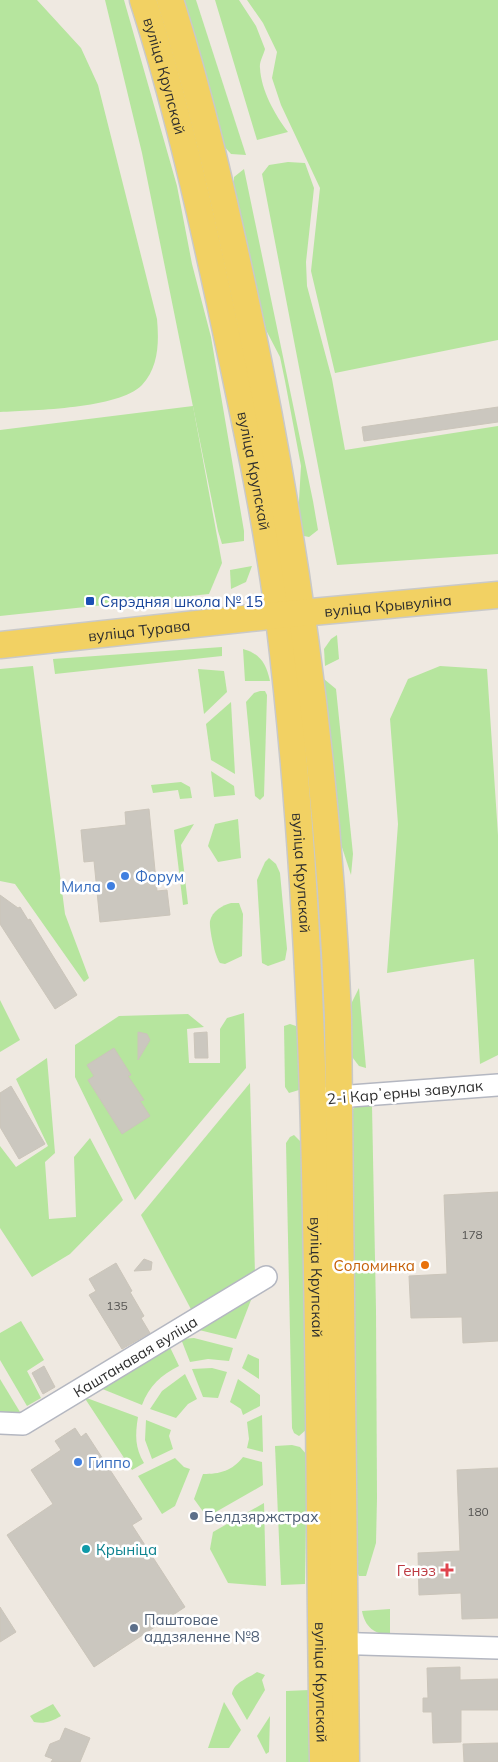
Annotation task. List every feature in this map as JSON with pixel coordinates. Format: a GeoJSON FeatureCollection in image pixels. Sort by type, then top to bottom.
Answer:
{"type":"FeatureCollection","features":[{"type":"Feature","properties":{"kind":"main road","name":"вуліца Крупскай"},"geometry":{"type":"LineString","coordinates":[[142,0],[160,52],[193,175],[242,407],[291,614],[311,1017],[322,1597],[332,1644],[346,1762]]}},
{"type":"Feature","properties":{"kind":"main road","name":"вуліца Крупскай"},"geometry":{"type":"LineString","coordinates":[[170,0],[220,179],[269,411],[291,614],[334,908],[339,1098],[345,1596],[332,1644],[323,1762]]}},
{"type":"Feature","properties":{"kind":"main road","name":"вуліца Крывуліна"},"geometry":{"type":"LineString","coordinates":[[291,614],[498,595]]}},
{"type":"Feature","properties":{"kind":"main road","name":"вуліца Турава"},"geometry":{"type":"LineString","coordinates":[[0,644],[291,614]]}},
{"type":"Feature","properties":{"kind":"street","name":"2-і Карʼерны завулак"},"geometry":{"type":"LineString","coordinates":[[312,1099],[498,1085]]}},
{"type":"Feature","properties":{"kind":"street","name":"Каштанавая вуліца"},"geometry":{"type":"LineString","coordinates":[[0,1423],[23,1424],[266,1277]]}},
{"type":"Feature","properties":{"kind":"street"},"geometry":{"type":"LineString","coordinates":[[332,1644],[498,1648]]}},
{"type":"Feature","properties":{"kind":"green space"},"geometry":{"type":"Polygon","coordinates":[[[0,0],[37,0],[81,48],[98,85],[157,319],[157,354],[148,378],[142,385],[130,393],[96,404],[0,412],[0,0]]]}},
{"type":"Feature","properties":{"kind":"green space"},"geometry":{"type":"Polygon","coordinates":[[[105,0],[124,0],[177,186],[192,264],[211,337],[244,531],[244,541],[222,544],[218,531],[142,153],[105,0]]]}},
{"type":"Feature","properties":{"kind":"green space"},"geometry":{"type":"Polygon","coordinates":[[[181,0],[196,0],[246,155],[231,154],[223,145],[181,0]]]}},
{"type":"Feature","properties":{"kind":"green space"},"geometry":{"type":"Polygon","coordinates":[[[215,0],[239,0],[256,26],[265,49],[260,66],[263,85],[278,118],[288,132],[257,140],[215,0]]]}},
{"type":"Feature","properties":{"kind":"green space"},"geometry":{"type":"Polygon","coordinates":[[[247,0],[498,0],[498,340],[335,373],[311,271],[320,188],[281,105],[272,78],[277,52],[263,23],[247,0]]]}},
{"type":"Feature","properties":{"kind":"green space"},"geometry":{"type":"Polygon","coordinates":[[[288,162],[305,163],[314,188],[306,262],[307,286],[332,379],[345,450],[498,426],[498,554],[337,565],[262,174],[269,165],[288,162]]]}},
{"type":"Feature","properties":{"kind":"green space"},"geometry":{"type":"Polygon","coordinates":[[[244,169],[313,501],[318,530],[309,537],[304,536],[298,518],[301,466],[280,357],[266,330],[234,188],[234,177],[244,169]]]}},
{"type":"Feature","properties":{"kind":"green space"},"geometry":{"type":"Polygon","coordinates":[[[193,406],[222,563],[209,594],[0,616],[0,430],[193,406]]]}},
{"type":"Feature","properties":{"kind":"green space"},"geometry":{"type":"Polygon","coordinates":[[[252,566],[246,582],[231,589],[230,570],[252,566]]]}},
{"type":"Feature","properties":{"kind":"green space"},"geometry":{"type":"Polygon","coordinates":[[[337,635],[339,659],[325,666],[324,649],[331,639],[337,635]]]}},
{"type":"Feature","properties":{"kind":"green space"},"geometry":{"type":"Polygon","coordinates":[[[222,647],[222,656],[55,674],[53,659],[222,647]]]}},
{"type":"Feature","properties":{"kind":"green space"},"geometry":{"type":"Polygon","coordinates":[[[243,649],[254,654],[262,661],[270,681],[245,681],[243,649]]]}},
{"type":"Feature","properties":{"kind":"green space"},"geometry":{"type":"Polygon","coordinates":[[[33,666],[65,914],[89,978],[84,982],[15,884],[0,881],[0,669],[33,666]]]}},
{"type":"Feature","properties":{"kind":"green space"},"geometry":{"type":"Polygon","coordinates":[[[440,666],[487,669],[498,835],[498,1055],[480,1064],[474,959],[387,973],[398,824],[390,719],[408,679],[440,666]]]}},
{"type":"Feature","properties":{"kind":"green space"},"geometry":{"type":"Polygon","coordinates":[[[198,669],[224,671],[227,692],[204,714],[198,669]]]}},
{"type":"Feature","properties":{"kind":"green space"},"geometry":{"type":"Polygon","coordinates":[[[324,679],[336,689],[353,854],[351,875],[338,835],[324,679]]]}},
{"type":"Feature","properties":{"kind":"green space"},"geometry":{"type":"Polygon","coordinates":[[[265,691],[267,695],[264,796],[260,800],[255,796],[246,702],[254,693],[265,691]]]}},
{"type":"Feature","properties":{"kind":"green space"},"geometry":{"type":"Polygon","coordinates":[[[231,702],[235,774],[211,760],[206,724],[231,702]]]}},
{"type":"Feature","properties":{"kind":"green space"},"geometry":{"type":"Polygon","coordinates":[[[211,771],[234,786],[235,795],[214,797],[211,771]]]}},
{"type":"Feature","properties":{"kind":"green space"},"geometry":{"type":"Polygon","coordinates":[[[181,782],[190,787],[192,798],[180,799],[178,790],[153,793],[151,785],[181,782]]]}},
{"type":"Feature","properties":{"kind":"green space"},"geometry":{"type":"Polygon","coordinates":[[[238,819],[241,858],[218,862],[208,846],[215,824],[238,819]]]}},
{"type":"Feature","properties":{"kind":"green space"},"geometry":{"type":"Polygon","coordinates":[[[194,824],[181,845],[188,904],[183,905],[174,830],[194,824]]]}},
{"type":"Feature","properties":{"kind":"green space"},"geometry":{"type":"Polygon","coordinates":[[[269,858],[276,864],[280,873],[287,949],[285,960],[268,966],[262,963],[257,880],[265,862],[269,858]]]}},
{"type":"Feature","properties":{"kind":"green space"},"geometry":{"type":"Polygon","coordinates":[[[231,903],[239,903],[243,914],[242,956],[225,964],[220,963],[216,955],[211,936],[210,921],[218,909],[231,903]]]}},
{"type":"Feature","properties":{"kind":"green space"},"geometry":{"type":"Polygon","coordinates":[[[359,988],[366,1068],[359,1066],[346,1049],[352,1002],[359,988]]]}},
{"type":"Feature","properties":{"kind":"green space"},"geometry":{"type":"Polygon","coordinates":[[[0,1000],[20,1040],[0,1052],[0,1000]]]}},
{"type":"Feature","properties":{"kind":"green space"},"geometry":{"type":"Polygon","coordinates":[[[244,1013],[246,1068],[135,1200],[75,1077],[75,1045],[119,1016],[188,1014],[204,1027],[187,1029],[189,1063],[220,1063],[220,1029],[227,1018],[244,1013]]]}},
{"type":"Feature","properties":{"kind":"green space"},"geometry":{"type":"Polygon","coordinates":[[[290,1024],[299,1027],[299,1090],[289,1093],[285,1087],[284,1026],[290,1024]]]}},
{"type":"Feature","properties":{"kind":"green space"},"geometry":{"type":"Polygon","coordinates":[[[47,1058],[55,1153],[45,1162],[49,1219],[76,1217],[74,1157],[90,1138],[123,1200],[70,1254],[32,1277],[0,1228],[0,1146],[16,1167],[48,1146],[16,1079],[47,1058]]]}},
{"type":"Feature","properties":{"kind":"green space"},"geometry":{"type":"Polygon","coordinates":[[[250,1083],[255,1274],[193,1313],[141,1215],[250,1083]]]}},
{"type":"Feature","properties":{"kind":"green space"},"geometry":{"type":"Polygon","coordinates":[[[357,1105],[372,1106],[376,1310],[376,1543],[366,1576],[359,1576],[355,1568],[351,1111],[357,1105]]]}},
{"type":"Feature","properties":{"kind":"green space"},"geometry":{"type":"Polygon","coordinates":[[[294,1135],[301,1142],[308,1428],[299,1436],[294,1433],[292,1428],[286,1143],[294,1135]]]}},
{"type":"Feature","properties":{"kind":"green space"},"geometry":{"type":"Polygon","coordinates":[[[256,1287],[236,1339],[199,1330],[256,1287]]]}},
{"type":"Feature","properties":{"kind":"green space"},"geometry":{"type":"Polygon","coordinates":[[[21,1321],[44,1360],[27,1371],[41,1398],[27,1406],[0,1360],[0,1333],[21,1321]]]}},
{"type":"Feature","properties":{"kind":"green space"},"geometry":{"type":"Polygon","coordinates":[[[194,1338],[233,1348],[229,1361],[208,1359],[190,1362],[181,1339],[194,1338]]]}},
{"type":"Feature","properties":{"kind":"green space"},"geometry":{"type":"Polygon","coordinates":[[[167,1341],[179,1366],[156,1382],[148,1392],[142,1405],[95,1386],[167,1341]]]}},
{"type":"Feature","properties":{"kind":"green space"},"geometry":{"type":"Polygon","coordinates":[[[248,1354],[259,1359],[259,1379],[242,1368],[248,1354]]]}},
{"type":"Feature","properties":{"kind":"green space"},"geometry":{"type":"Polygon","coordinates":[[[212,1368],[227,1372],[218,1398],[203,1397],[192,1369],[212,1368]]]}},
{"type":"Feature","properties":{"kind":"green space"},"geometry":{"type":"Polygon","coordinates":[[[185,1374],[197,1399],[188,1404],[176,1418],[150,1409],[162,1391],[185,1374]]]}},
{"type":"Feature","properties":{"kind":"green space"},"geometry":{"type":"Polygon","coordinates":[[[0,1379],[20,1412],[0,1413],[0,1379]]]}},
{"type":"Feature","properties":{"kind":"green space"},"geometry":{"type":"Polygon","coordinates":[[[238,1379],[260,1395],[260,1406],[243,1415],[241,1409],[230,1402],[238,1379]]]}},
{"type":"Feature","properties":{"kind":"green space"},"geometry":{"type":"Polygon","coordinates":[[[84,1397],[138,1417],[136,1441],[144,1463],[132,1470],[84,1397]]]}},
{"type":"Feature","properties":{"kind":"green space"},"geometry":{"type":"Polygon","coordinates":[[[262,1415],[263,1452],[247,1448],[249,1439],[247,1422],[262,1415]]]}},
{"type":"Feature","properties":{"kind":"green space"},"geometry":{"type":"Polygon","coordinates":[[[146,1420],[171,1430],[169,1436],[173,1449],[152,1459],[145,1440],[146,1420]]]}},
{"type":"Feature","properties":{"kind":"green space"},"geometry":{"type":"Polygon","coordinates":[[[292,1445],[300,1447],[307,1455],[305,1584],[281,1585],[275,1446],[292,1445]]]}},
{"type":"Feature","properties":{"kind":"green space"},"geometry":{"type":"Polygon","coordinates":[[[243,1457],[262,1462],[263,1485],[207,1517],[194,1499],[203,1474],[230,1469],[243,1457]]]}},
{"type":"Feature","properties":{"kind":"green space"},"geometry":{"type":"Polygon","coordinates":[[[175,1458],[184,1467],[190,1469],[175,1506],[162,1514],[138,1476],[175,1458]]]}},
{"type":"Feature","properties":{"kind":"green space"},"geometry":{"type":"Polygon","coordinates":[[[264,1503],[266,1586],[228,1583],[210,1549],[213,1532],[264,1503]]]}},
{"type":"Feature","properties":{"kind":"green space"},"geometry":{"type":"Polygon","coordinates":[[[390,1609],[390,1635],[371,1629],[363,1617],[362,1611],[390,1609]]]}},
{"type":"Feature","properties":{"kind":"green space"},"geometry":{"type":"Polygon","coordinates":[[[257,1672],[265,1675],[262,1680],[265,1690],[247,1720],[232,1694],[238,1684],[257,1672]]]}},
{"type":"Feature","properties":{"kind":"green space"},"geometry":{"type":"Polygon","coordinates":[[[310,1690],[311,1762],[286,1762],[286,1691],[310,1690]]]}},
{"type":"Feature","properties":{"kind":"green space"},"geometry":{"type":"Polygon","coordinates":[[[224,1702],[241,1730],[229,1748],[208,1748],[224,1702]]]}},
{"type":"Feature","properties":{"kind":"green space"},"geometry":{"type":"Polygon","coordinates":[[[53,1704],[61,1716],[48,1722],[34,1722],[30,1716],[53,1704]]]}},
{"type":"Feature","properties":{"kind":"green space"},"geometry":{"type":"Polygon","coordinates":[[[270,1716],[269,1752],[266,1754],[257,1736],[270,1716]]]}},
{"type":"Feature","properties":{"kind":"building"},"geometry":{"type":"Polygon","coordinates":[[[498,407],[498,422],[364,441],[362,427],[498,407]]]}},
{"type":"Feature","properties":{"kind":"building","name":"Форум"},"geometry":{"type":"Polygon","coordinates":[[[149,809],[157,891],[167,890],[170,915],[100,922],[94,861],[84,862],[81,830],[126,825],[125,812],[149,809]]]}},
{"type":"Feature","properties":{"kind":"building"},"geometry":{"type":"Polygon","coordinates":[[[0,895],[18,908],[20,907],[28,920],[30,919],[77,995],[55,1009],[0,924],[0,895]]]}},
{"type":"Feature","properties":{"kind":"building"},"geometry":{"type":"Polygon","coordinates":[[[138,1032],[147,1034],[150,1040],[138,1060],[138,1032]]]}},
{"type":"Feature","properties":{"kind":"building"},"geometry":{"type":"Polygon","coordinates":[[[207,1032],[208,1058],[195,1058],[194,1033],[207,1032]]]}},
{"type":"Feature","properties":{"kind":"building"},"geometry":{"type":"Polygon","coordinates":[[[114,1048],[131,1075],[128,1076],[144,1100],[140,1101],[150,1116],[122,1134],[88,1080],[94,1076],[87,1065],[114,1048]]]}},
{"type":"Feature","properties":{"kind":"building"},"geometry":{"type":"Polygon","coordinates":[[[11,1086],[45,1144],[19,1159],[0,1127],[0,1093],[11,1086]]]}},
{"type":"Feature","properties":{"kind":"building"},"geometry":{"type":"Polygon","coordinates":[[[498,1192],[498,1341],[463,1343],[462,1317],[411,1318],[409,1276],[447,1274],[444,1195],[498,1192]]]}},
{"type":"Feature","properties":{"kind":"building"},"geometry":{"type":"Polygon","coordinates":[[[144,1259],[152,1262],[151,1270],[134,1271],[144,1259]]]}},
{"type":"Feature","properties":{"kind":"building"},"geometry":{"type":"Polygon","coordinates":[[[116,1263],[132,1291],[130,1292],[144,1316],[141,1318],[150,1333],[122,1349],[89,1295],[96,1291],[89,1279],[116,1263]]]}},
{"type":"Feature","properties":{"kind":"building"},"geometry":{"type":"Polygon","coordinates":[[[44,1366],[55,1387],[43,1394],[32,1373],[44,1366]]]}},
{"type":"Feature","properties":{"kind":"building","name":"Крыніца"},"geometry":{"type":"Polygon","coordinates":[[[75,1428],[81,1437],[86,1433],[142,1519],[132,1525],[185,1607],[94,1667],[7,1535],[53,1504],[31,1470],[61,1450],[55,1441],[75,1428]]]}},
{"type":"Feature","properties":{"kind":"building"},"geometry":{"type":"Polygon","coordinates":[[[498,1468],[498,1618],[462,1619],[461,1593],[419,1595],[418,1553],[460,1551],[457,1470],[498,1468]]]}},
{"type":"Feature","properties":{"kind":"building"},"geometry":{"type":"Polygon","coordinates":[[[0,1607],[16,1632],[0,1642],[0,1607]]]}},
{"type":"Feature","properties":{"kind":"building"},"geometry":{"type":"Polygon","coordinates":[[[460,1667],[460,1680],[498,1679],[498,1710],[461,1710],[461,1742],[433,1743],[432,1712],[423,1712],[423,1698],[428,1698],[427,1668],[460,1667]]]}},
{"type":"Feature","properties":{"kind":"building"},"geometry":{"type":"Polygon","coordinates":[[[65,1728],[90,1738],[80,1762],[51,1762],[53,1759],[45,1756],[50,1744],[60,1740],[65,1728]]]}},
{"type":"Feature","properties":{"kind":"building"},"geometry":{"type":"Polygon","coordinates":[[[498,1743],[498,1762],[464,1762],[463,1744],[498,1743]]]}},
{"type":"Feature","properties":{"kind":"place","name":"Сярэдняя школа № 15"},"geometry":{"type":"Point","coordinates":[90,601]}},
{"type":"Feature","properties":{"kind":"place","name":"Форум"},"geometry":{"type":"Point","coordinates":[125,876]}},
{"type":"Feature","properties":{"kind":"place","name":"Мила"},"geometry":{"type":"Point","coordinates":[111,886]}},
{"type":"Feature","properties":{"kind":"place","name":"Соломинка"},"geometry":{"type":"Point","coordinates":[425,1265]}},
{"type":"Feature","properties":{"kind":"place","name":"Гиппо"},"geometry":{"type":"Point","coordinates":[78,1462]}},
{"type":"Feature","properties":{"kind":"place","name":"Белдзяржстрах"},"geometry":{"type":"Point","coordinates":[194,1516]}},
{"type":"Feature","properties":{"kind":"place","name":"Крыніца"},"geometry":{"type":"Point","coordinates":[86,1549]}},
{"type":"Feature","properties":{"kind":"place","name":"Генэз"},"geometry":{"type":"Point","coordinates":[447,1570]}},
{"type":"Feature","properties":{"kind":"place","name":"Паштовае аддзяленне №8"},"geometry":{"type":"Point","coordinates":[134,1628]}}]}
